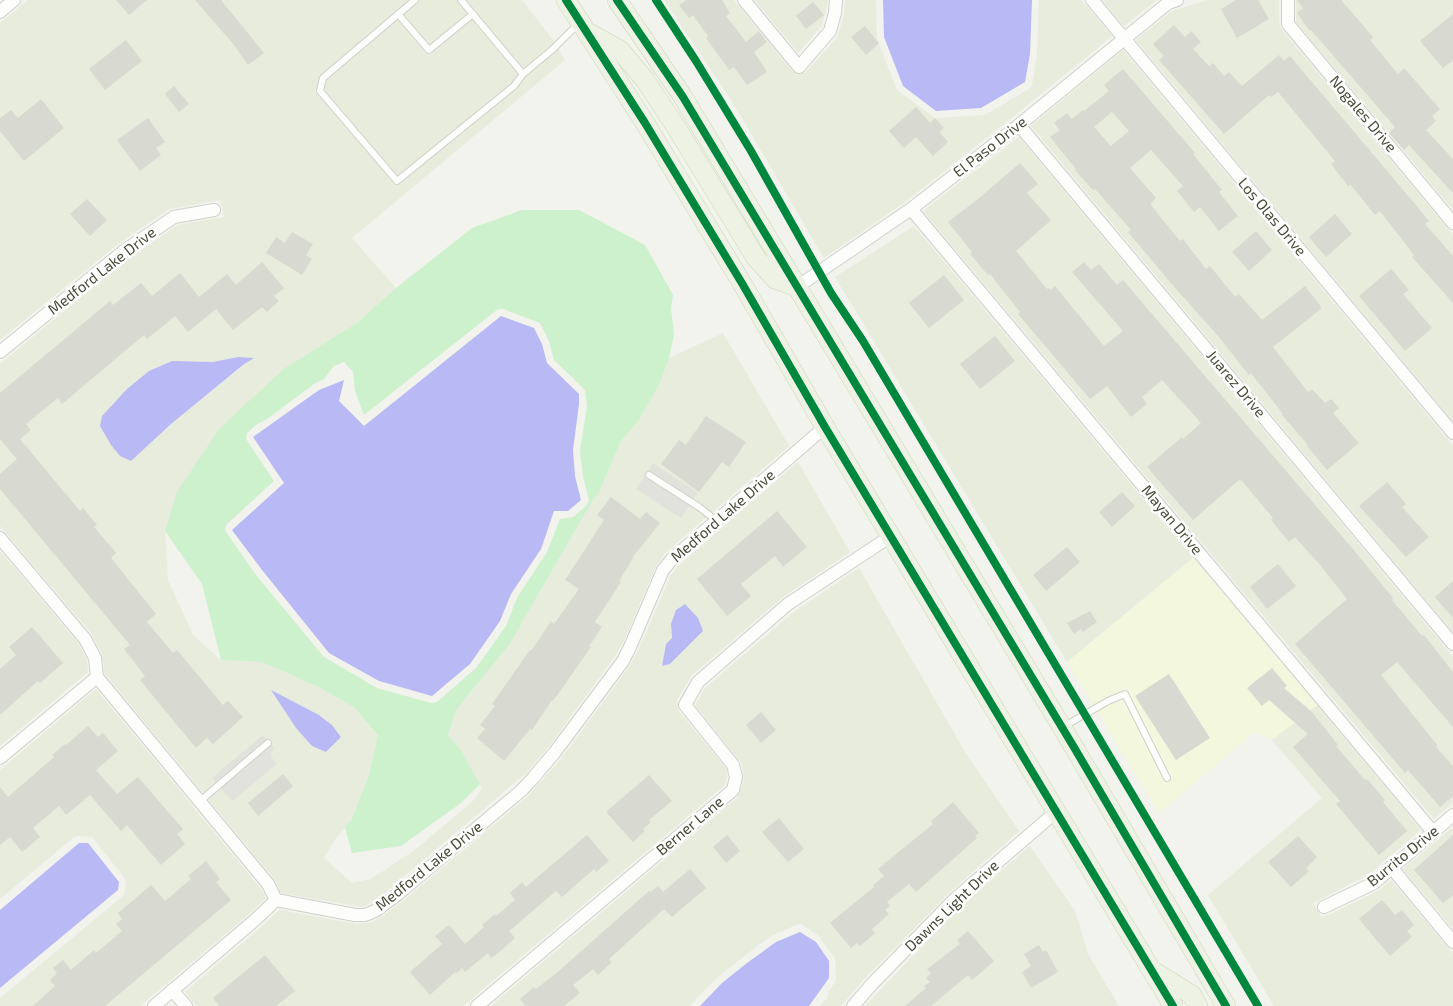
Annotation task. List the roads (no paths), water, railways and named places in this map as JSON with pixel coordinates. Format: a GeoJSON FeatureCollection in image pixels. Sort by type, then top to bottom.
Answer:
{"type":"FeatureCollection","features":[{"type":"Feature","properties":{"kind":"main road"},"geometry":{"type":"LineString","coordinates":[[566,0],[646,123],[825,427],[1173,1006]]}},
{"type":"Feature","properties":{"kind":"main road"},"geometry":{"type":"LineString","coordinates":[[617,0],[683,97],[1062,728],[1226,1006]]}},
{"type":"Feature","properties":{"kind":"main road"},"geometry":{"type":"LineString","coordinates":[[584,26],[620,50],[645,80],[756,258],[775,279],[797,287]]}},
{"type":"Feature","properties":{"kind":"main road"},"geometry":{"type":"LineString","coordinates":[[1152,970],[1192,995],[1198,1006]]}},
{"type":"Feature","properties":{"kind":"street"},"geometry":{"type":"LineString","coordinates":[[0,12],[14,0]]}},
{"type":"Feature","properties":{"kind":"street"},"geometry":{"type":"LineString","coordinates":[[744,0],[799,67],[830,31],[836,0]]}},
{"type":"Feature","properties":{"kind":"street","name":"Los Olas Drive"},"geometry":{"type":"LineString","coordinates":[[1092,0],[1453,433]]}},
{"type":"Feature","properties":{"kind":"street","name":"El Paso Drive"},"geometry":{"type":"LineString","coordinates":[[797,287],[911,209],[1019,125],[1168,3],[1177,0]]}},
{"type":"Feature","properties":{"kind":"street","name":"Nogales Drive"},"geometry":{"type":"LineString","coordinates":[[1288,0],[1288,24],[1453,223]]}},
{"type":"Feature","properties":{"kind":"street","name":"Juarez Drive"},"geometry":{"type":"LineString","coordinates":[[1019,125],[1453,644]]}},
{"type":"Feature","properties":{"kind":"street","name":"Mayan Drive"},"geometry":{"type":"LineString","coordinates":[[911,209],[1433,832]]}},
{"type":"Feature","properties":{"kind":"street","name":"Medford Lake Drive"},"geometry":{"type":"LineString","coordinates":[[0,352],[124,251],[174,217],[214,210]]}},
{"type":"Feature","properties":{"kind":"street","name":"Medford Lake Drive"},"geometry":{"type":"LineString","coordinates":[[276,900],[355,915],[365,915],[375,911],[522,790],[555,752],[622,661],[630,647],[663,570],[672,559],[825,427]]}},
{"type":"Feature","properties":{"kind":"street","name":"Berner Lane"},"geometry":{"type":"LineString","coordinates":[[477,1006],[732,790],[736,777],[733,765],[685,705],[698,682],[788,604],[891,536]]}},
{"type":"Feature","properties":{"kind":"street"},"geometry":{"type":"LineString","coordinates":[[0,538],[84,638],[95,658],[96,677],[268,884],[276,900],[154,1006]]}},
{"type":"Feature","properties":{"kind":"street"},"geometry":{"type":"LineString","coordinates":[[0,758],[96,677]]}},
{"type":"Feature","properties":{"kind":"street","name":"Dawns Light Drive"},"geometry":{"type":"LineString","coordinates":[[853,1006],[956,898],[1056,811]]}},
{"type":"Feature","properties":{"kind":"street","name":"Burrito Drive"},"geometry":{"type":"LineString","coordinates":[[1324,907],[1374,883],[1453,815]]}},
{"type":"Feature","properties":{"kind":"street"},"geometry":{"type":"LineString","coordinates":[[1391,868],[1453,942]]}},
{"type":"Feature","properties":{"kind":"street"},"geometry":{"type":"LineString","coordinates":[[172,990],[186,1006]]}},
{"type":"Feature","properties":{"kind":"lane"},"geometry":{"type":"LineString","coordinates":[[415,0],[323,78],[320,90],[397,181],[514,86],[523,74],[552,49],[584,26]]}},
{"type":"Feature","properties":{"kind":"lane"},"geometry":{"type":"LineString","coordinates":[[461,0],[523,74]]}},
{"type":"Feature","properties":{"kind":"lane"},"geometry":{"type":"LineString","coordinates":[[398,14],[429,50],[473,14]]}},
{"type":"Feature","properties":{"kind":"lane"},"geometry":{"type":"LineString","coordinates":[[649,475],[699,507],[717,521]]}},
{"type":"Feature","properties":{"kind":"lane"},"geometry":{"type":"LineString","coordinates":[[1062,728],[1108,701],[1125,694],[1167,778]]}},
{"type":"Feature","properties":{"kind":"lane"},"geometry":{"type":"LineString","coordinates":[[199,802],[268,744]]}},
{"type":"Feature","properties":{"kind":"water"},"geometry":{"type":"Polygon","coordinates":[[[883,0],[1032,0],[1030,54],[1025,82],[981,108],[936,111],[903,86],[884,37],[883,0]]]}},
{"type":"Feature","properties":{"kind":"water"},"geometry":{"type":"Polygon","coordinates":[[[501,316],[534,328],[542,344],[547,363],[579,394],[573,450],[575,476],[581,500],[568,511],[554,511],[541,549],[511,594],[500,621],[470,664],[432,696],[379,681],[329,653],[232,530],[284,483],[253,437],[319,390],[344,380],[339,401],[364,426],[501,316]]]}},
{"type":"Feature","properties":{"kind":"water"},"geometry":{"type":"Polygon","coordinates":[[[238,357],[254,358],[171,424],[131,461],[120,456],[111,445],[100,426],[102,416],[127,389],[149,371],[172,361],[213,362],[238,357]]]}},
{"type":"Feature","properties":{"kind":"water"},"geometry":{"type":"Polygon","coordinates":[[[685,604],[698,618],[703,631],[670,664],[662,666],[666,644],[672,638],[671,624],[676,610],[685,604]]]}},
{"type":"Feature","properties":{"kind":"water"},"geometry":{"type":"Polygon","coordinates":[[[271,690],[319,715],[332,725],[341,737],[326,752],[312,746],[296,728],[271,690]]]}},
{"type":"Feature","properties":{"kind":"water"},"geometry":{"type":"Polygon","coordinates":[[[79,843],[88,843],[119,882],[118,890],[0,988],[0,910],[79,843]]]}},
{"type":"Feature","properties":{"kind":"water"},"geometry":{"type":"Polygon","coordinates":[[[800,932],[816,942],[829,961],[829,978],[809,1006],[700,1006],[722,983],[747,963],[776,942],[800,932]]]}}]}
